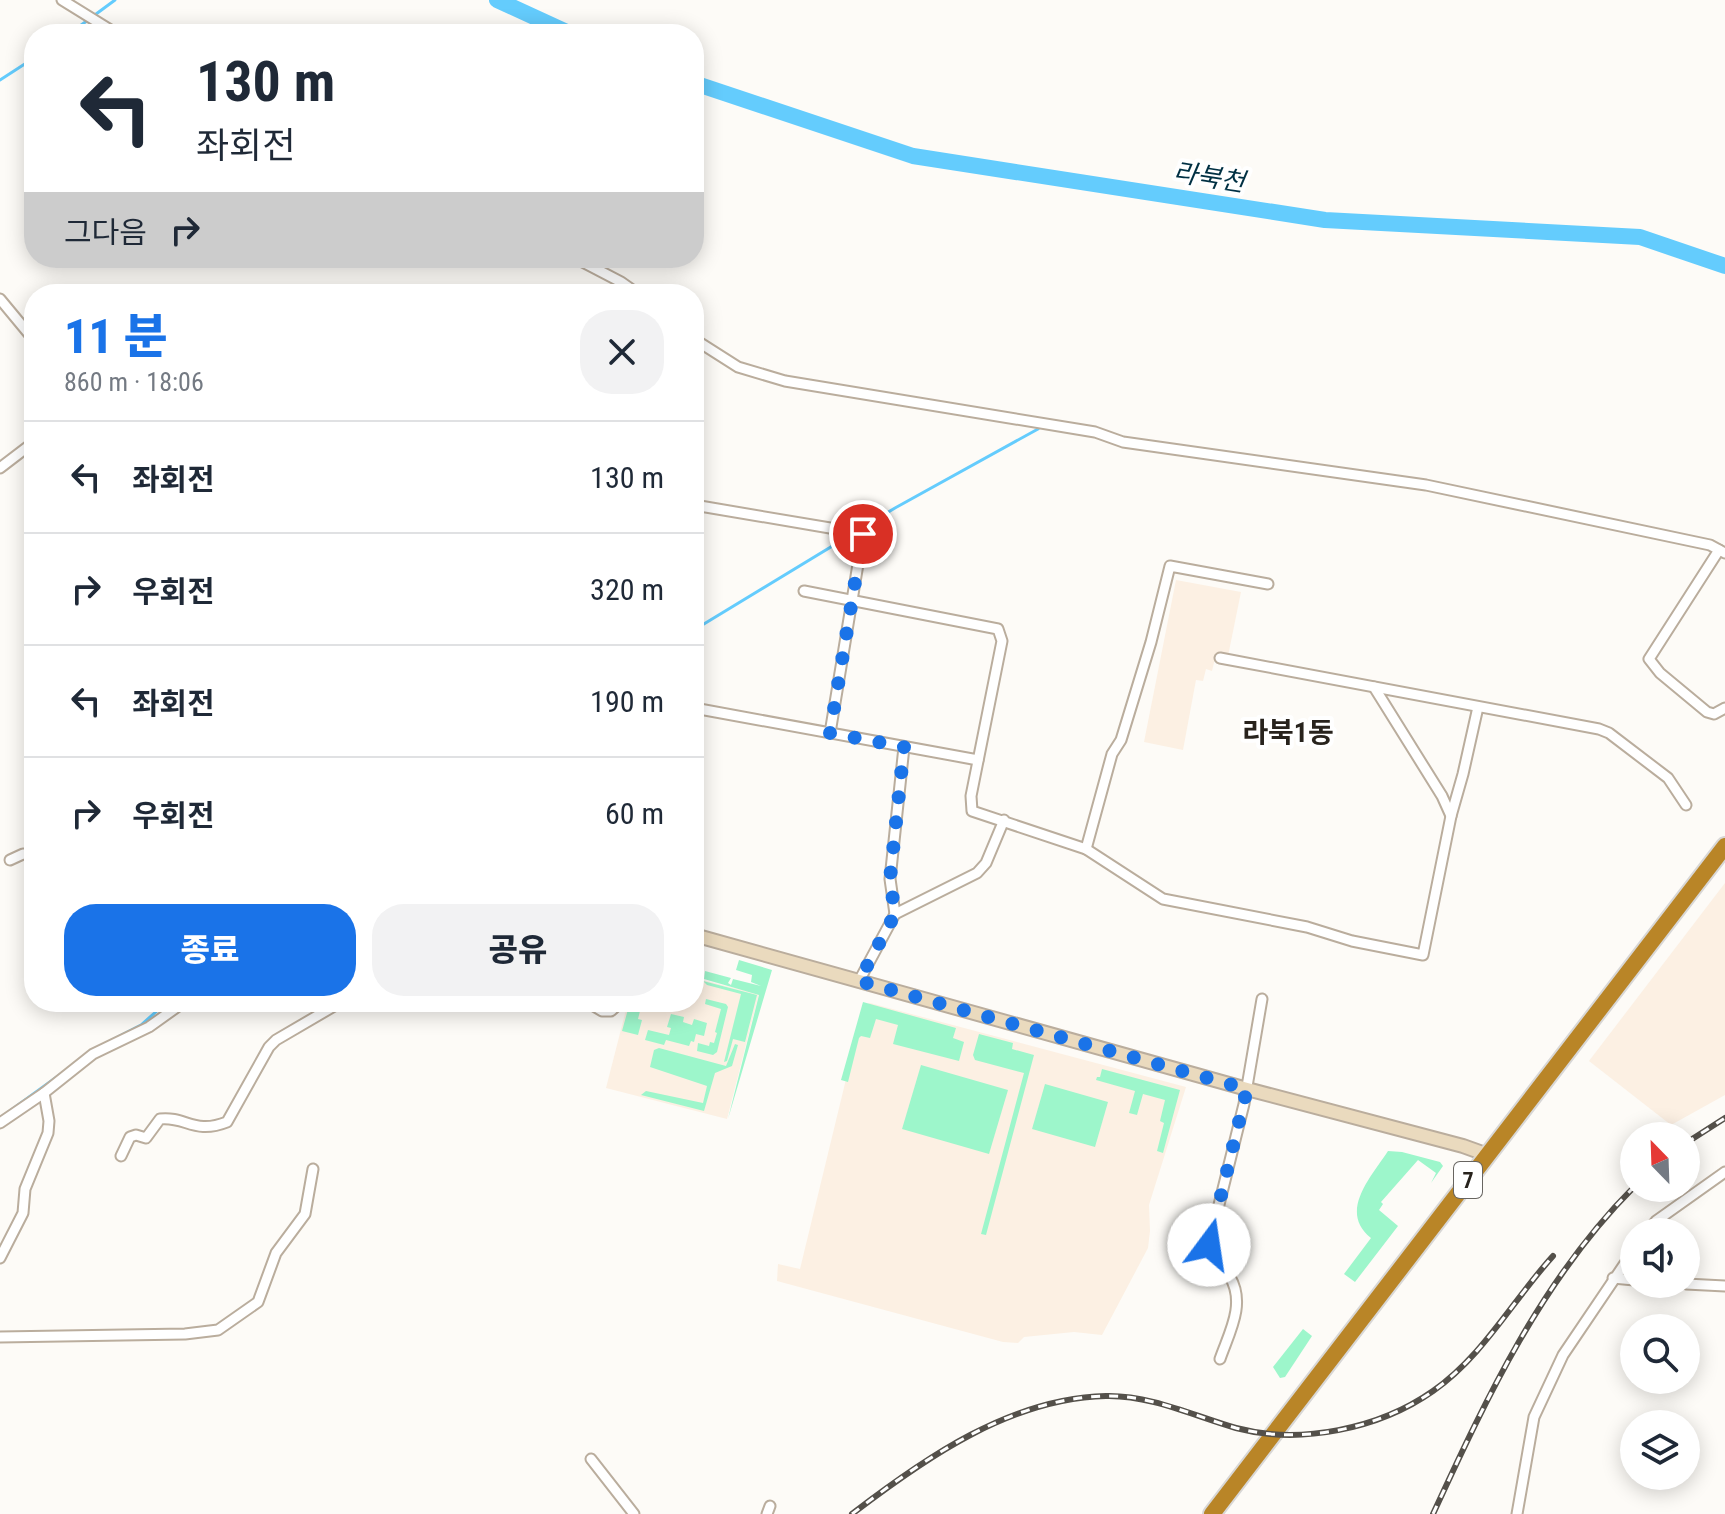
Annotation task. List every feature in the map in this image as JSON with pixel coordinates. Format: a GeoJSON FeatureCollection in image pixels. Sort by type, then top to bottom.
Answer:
{"type":"FeatureCollection","features":[{"type":"Feature","properties":{"kind":"highway","name":"7"},"geometry":{"type":"LineString","coordinates":[[1212,1514],[1725,846]]}},
{"type":"Feature","properties":{"kind":"street"},"geometry":{"type":"LineString","coordinates":[[62,0],[101,24]]}},
{"type":"Feature","properties":{"kind":"street"},"geometry":{"type":"LineString","coordinates":[[594,268],[624,284]]}},
{"type":"Feature","properties":{"kind":"street"},"geometry":{"type":"LineString","coordinates":[[0,299],[24,328]]}},
{"type":"Feature","properties":{"kind":"street"},"geometry":{"type":"LineString","coordinates":[[704,345],[738,367],[785,381],[1095,432],[1123,442],[1426,485],[1710,545],[1722,551],[1649,659],[1660,673],[1707,712],[1714,714],[1725,708]]}},
{"type":"Feature","properties":{"kind":"street"},"geometry":{"type":"LineString","coordinates":[[0,468],[24,450]]}},
{"type":"Feature","properties":{"kind":"street"},"geometry":{"type":"LineString","coordinates":[[704,507],[830,528],[842,533]]}},
{"type":"Feature","properties":{"kind":"street"},"geometry":{"type":"LineString","coordinates":[[830,733],[863,534]]}},
{"type":"Feature","properties":{"kind":"street"},"geometry":{"type":"LineString","coordinates":[[1086,849],[1112,754],[1121,740],[1151,642],[1170,566],[1268,584]]}},
{"type":"Feature","properties":{"kind":"street"},"geometry":{"type":"LineString","coordinates":[[804,591],[998,629],[1002,641],[971,796],[972,811],[1086,849],[1163,899],[1307,927],[1352,941],[1423,955],[1451,816],[1478,707]]}},
{"type":"Feature","properties":{"kind":"street"},"geometry":{"type":"LineString","coordinates":[[1220,658],[1599,729],[1609,733],[1668,778],[1686,805]]}},
{"type":"Feature","properties":{"kind":"street"},"geometry":{"type":"LineString","coordinates":[[1374,687],[1442,796],[1451,816]]}},
{"type":"Feature","properties":{"kind":"street"},"geometry":{"type":"LineString","coordinates":[[704,710],[978,760]]}},
{"type":"Feature","properties":{"kind":"street"},"geometry":{"type":"LineString","coordinates":[[895,914],[890,879],[904,747]]}},
{"type":"Feature","properties":{"kind":"street"},"geometry":{"type":"LineString","coordinates":[[859,981],[895,914],[977,873],[986,863],[1004,820]]}},
{"type":"Feature","properties":{"kind":"street"},"geometry":{"type":"LineString","coordinates":[[10,860],[24,854]]}},
{"type":"Feature","properties":{"kind":"street"},"geometry":{"type":"LineString","coordinates":[[704,938],[1488,1155]]}},
{"type":"Feature","properties":{"kind":"street"},"geometry":{"type":"LineString","coordinates":[[1220,1359],[1237,1309],[1237,1293],[1231,1278],[1214,1259],[1209,1245],[1247,1089],[1262,999]]}},
{"type":"Feature","properties":{"kind":"street"},"geometry":{"type":"LineString","coordinates":[[0,1123],[93,1054],[149,1027],[170,1012]]}},
{"type":"Feature","properties":{"kind":"street"},"geometry":{"type":"LineString","coordinates":[[121,1156],[130,1137],[146,1138],[160,1119],[167,1118],[198,1128],[227,1122],[269,1047],[324,1012]]}},
{"type":"Feature","properties":{"kind":"street"},"geometry":{"type":"LineString","coordinates":[[0,1258],[23,1213],[25,1189],[48,1133],[44,1093]]}},
{"type":"Feature","properties":{"kind":"street"},"geometry":{"type":"LineString","coordinates":[[0,1337],[185,1334],[218,1330],[258,1302],[276,1253],[305,1214],[313,1169]]}},
{"type":"Feature","properties":{"kind":"street"},"geometry":{"type":"LineString","coordinates":[[1660,1218],[1725,1172]]}},
{"type":"Feature","properties":{"kind":"street"},"geometry":{"type":"LineString","coordinates":[[1517,1514],[1534,1417],[1563,1355],[1620,1269]]}},
{"type":"Feature","properties":{"kind":"street"},"geometry":{"type":"LineString","coordinates":[[1613,1278],[1620,1279]]}},
{"type":"Feature","properties":{"kind":"street"},"geometry":{"type":"LineString","coordinates":[[1700,1285],[1725,1286]]}},
{"type":"Feature","properties":{"kind":"street"},"geometry":{"type":"LineString","coordinates":[[591,1459],[634,1514]]}},
{"type":"Feature","properties":{"kind":"shaded area"},"geometry":{"type":"Polygon","coordinates":[[[1176,580],[1241,592],[1228,656],[1216,654],[1212,671],[1206,669],[1203,681],[1196,680],[1183,750],[1144,742],[1176,580]]]}},
{"type":"Feature","properties":{"kind":"shaded area"},"geometry":{"type":"Polygon","coordinates":[[[1725,883],[1725,1095],[1676,1122],[1667,1122],[1589,1061],[1725,883]]]}},
{"type":"Feature","properties":{"kind":"shaded area"},"geometry":{"type":"Polygon","coordinates":[[[704,980],[759,994],[727,1119],[606,1088],[625,1012],[704,1012],[704,980]]]}},
{"type":"Feature","properties":{"kind":"shaded area"},"geometry":{"type":"Polygon","coordinates":[[[870,1003],[1186,1087],[1149,1205],[1148,1248],[1102,1335],[1074,1332],[1024,1337],[1018,1343],[1003,1342],[777,1281],[778,1264],[800,1269],[864,1005],[870,1003]]]}},
{"type":"Feature","properties":{"kind":"green space"},"geometry":{"type":"Polygon","coordinates":[[[739,960],[772,970],[728,1119],[759,995],[704,979],[705,971],[731,978],[728,983],[731,985],[733,979],[761,986],[751,982],[752,975],[736,970],[739,960]]]}},
{"type":"Feature","properties":{"kind":"green space"},"geometry":{"type":"Polygon","coordinates":[[[704,981],[757,995],[745,1042],[733,1039],[727,1061],[724,1062],[741,994],[707,985],[704,981]]]}},
{"type":"Feature","properties":{"kind":"green space"},"geometry":{"type":"Polygon","coordinates":[[[706,999],[728,1007],[717,1052],[713,1055],[697,1051],[698,1043],[709,1046],[710,1042],[714,1043],[717,1033],[721,1009],[705,1004],[706,999]]]}},
{"type":"Feature","properties":{"kind":"green space"},"geometry":{"type":"Polygon","coordinates":[[[863,1002],[956,1028],[953,1038],[964,1042],[959,1061],[893,1044],[898,1025],[876,1019],[870,1038],[859,1038],[848,1082],[841,1080],[863,1002]]]}},
{"type":"Feature","properties":{"kind":"green space"},"geometry":{"type":"Polygon","coordinates":[[[627,1012],[640,1012],[638,1019],[642,1020],[638,1035],[622,1031],[627,1012]]]}},
{"type":"Feature","properties":{"kind":"green space"},"geometry":{"type":"Polygon","coordinates":[[[671,1014],[684,1017],[683,1022],[692,1025],[694,1019],[707,1023],[704,1036],[696,1034],[689,1046],[666,1040],[664,1045],[645,1040],[648,1030],[669,1035],[671,1028],[667,1027],[671,1014]]]}},
{"type":"Feature","properties":{"kind":"green space"},"geometry":{"type":"Polygon","coordinates":[[[979,1034],[1013,1043],[1012,1049],[1034,1055],[986,1235],[981,1234],[1024,1073],[975,1060],[973,1055],[979,1034]]]}},
{"type":"Feature","properties":{"kind":"green space"},"geometry":{"type":"Polygon","coordinates":[[[735,1044],[738,1045],[732,1066],[715,1073],[704,1111],[641,1095],[646,1091],[703,1103],[707,1086],[650,1067],[654,1050],[659,1048],[726,1066],[735,1044]]]}},
{"type":"Feature","properties":{"kind":"green space"},"geometry":{"type":"Polygon","coordinates":[[[921,1065],[1008,1090],[989,1154],[902,1129],[921,1065]]]}},
{"type":"Feature","properties":{"kind":"green space"},"geometry":{"type":"Polygon","coordinates":[[[1102,1069],[1180,1090],[1163,1153],[1157,1151],[1164,1123],[1160,1121],[1165,1100],[1143,1094],[1137,1115],[1129,1113],[1135,1091],[1096,1080],[1102,1069]]]}},
{"type":"Feature","properties":{"kind":"green space"},"geometry":{"type":"Polygon","coordinates":[[[1045,1084],[1108,1102],[1095,1147],[1032,1129],[1045,1084]]]}},
{"type":"Feature","properties":{"kind":"green space"},"geometry":{"type":"Polygon","coordinates":[[[1388,1151],[1440,1162],[1443,1166],[1431,1183],[1436,1173],[1418,1160],[1381,1202],[1383,1204],[1379,1210],[1398,1226],[1355,1282],[1344,1274],[1371,1238],[1357,1217],[1357,1206],[1366,1183],[1388,1151]]]}},
{"type":"Feature","properties":{"kind":"green space"},"geometry":{"type":"Polygon","coordinates":[[[1303,1329],[1312,1336],[1285,1377],[1280,1378],[1273,1367],[1303,1329]]]}},
{"type":"Feature","properties":{"kind":"waterway"},"geometry":{"type":"LineString","coordinates":[[83,24],[115,0]]}},
{"type":"Feature","properties":{"kind":"waterway","name":"라북천"},"geometry":{"type":"LineString","coordinates":[[497,0],[549,24]]}},
{"type":"Feature","properties":{"kind":"waterway"},"geometry":{"type":"LineString","coordinates":[[0,80],[24,64]]}},
{"type":"Feature","properties":{"kind":"waterway","name":"라북천"},"geometry":{"type":"LineString","coordinates":[[704,86],[913,156],[1325,220],[1640,237],[1725,266]]}},
{"type":"Feature","properties":{"kind":"waterway"},"geometry":{"type":"LineString","coordinates":[[704,624],[895,508],[1038,429]]}},
{"type":"Feature","properties":{"kind":"waterway"},"geometry":{"type":"LineString","coordinates":[[104,1044],[141,1025],[156,1012]]}},
{"type":"Feature","properties":{"kind":"waterway"},"geometry":{"type":"LineString","coordinates":[[0,1118],[65,1071]]}},
{"type":"Feature","properties":{"kind":"railway"},"geometry":{"type":"LineString","coordinates":[[1700,1134],[1725,1118]]}},
{"type":"Feature","properties":{"kind":"railway"},"geometry":{"type":"LineString","coordinates":[[1433,1514],[1474,1426],[1519,1341],[1571,1260],[1620,1202]]}},
{"type":"Feature","properties":{"kind":"railway"},"geometry":{"type":"LineString","coordinates":[[852,1514],[909,1472],[971,1435],[1036,1407],[1071,1399],[1106,1396],[1139,1399],[1261,1433],[1312,1434],[1364,1424],[1412,1404],[1451,1377],[1482,1345],[1553,1256]]}},
{"type":"Feature","properties":{"kind":"district","name":"라북1동"},"geometry":{"type":"Point","coordinates":[1288,732]}},
{"type":"Feature","properties":{"kind":"route"},"geometry":{"type":"LineString","coordinates":[[863,534],[830,733],[904,747],[890,879],[895,914],[859,981],[1247,1089],[1209,1245]]}}]}
